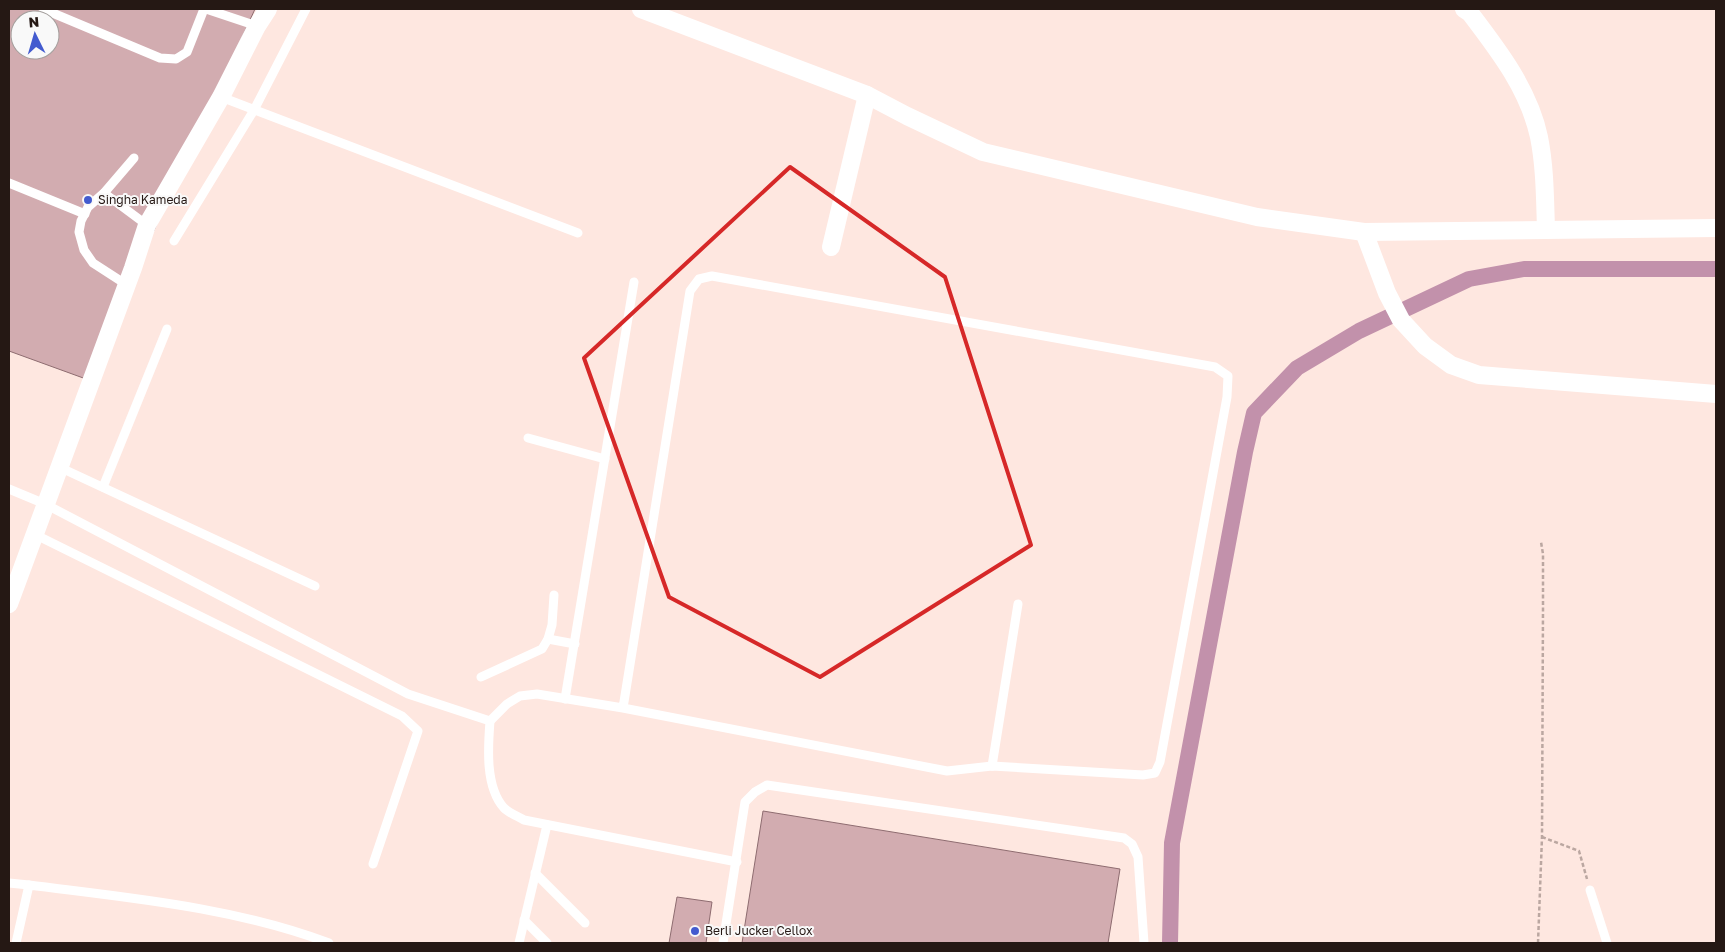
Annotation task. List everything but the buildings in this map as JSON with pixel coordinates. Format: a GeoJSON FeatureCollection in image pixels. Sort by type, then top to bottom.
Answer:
{"type":"FeatureCollection","features":[{"type":"Feature","properties":{"kind":"street"},"geometry":{"type":"LineString","coordinates":[[9,604],[147,225],[221,97],[257,26],[268,9]]}},
{"type":"Feature","properties":{"kind":"street"},"geometry":{"type":"LineString","coordinates":[[641,9],[867,95],[983,152],[1257,217],[1364,232],[1716,228]]}},
{"type":"Feature","properties":{"kind":"street"},"geometry":{"type":"LineString","coordinates":[[1464,9],[1475,20],[1512,70],[1528,103],[1539,136],[1543,165],[1546,230]]}},
{"type":"Feature","properties":{"kind":"street"},"geometry":{"type":"LineString","coordinates":[[830,247],[867,95]]}},
{"type":"Feature","properties":{"kind":"street"},"geometry":{"type":"LineString","coordinates":[[1364,232],[1387,293],[1401,320],[1425,346],[1451,366],[1479,375],[1716,394]]}},
{"type":"Feature","properties":{"kind":"lane"},"geometry":{"type":"LineString","coordinates":[[43,9],[160,58],[176,59],[188,52],[205,9],[257,26]]}},
{"type":"Feature","properties":{"kind":"lane"},"geometry":{"type":"LineString","coordinates":[[174,241],[254,110],[306,9]]}},
{"type":"Feature","properties":{"kind":"lane"},"geometry":{"type":"LineString","coordinates":[[221,97],[578,233]]}},
{"type":"Feature","properties":{"kind":"lane"},"geometry":{"type":"LineString","coordinates":[[127,284],[93,264],[84,250],[79,232],[88,207],[104,193],[134,158]]}},
{"type":"Feature","properties":{"kind":"lane"},"geometry":{"type":"LineString","coordinates":[[9,183],[85,214]]}},
{"type":"Feature","properties":{"kind":"lane"},"geometry":{"type":"LineString","coordinates":[[104,193],[147,225]]}},
{"type":"Feature","properties":{"kind":"lane"},"geometry":{"type":"LineString","coordinates":[[623,708],[690,291],[699,279],[712,276],[1215,367],[1228,376],[1226,397],[1160,762],[1155,773],[1144,775],[992,766],[947,771],[623,708],[537,694],[520,696],[507,704],[490,721],[488,756],[492,784],[497,799],[505,810],[524,820],[737,862]]}},
{"type":"Feature","properties":{"kind":"lane"},"geometry":{"type":"LineString","coordinates":[[565,700],[634,282]]}},
{"type":"Feature","properties":{"kind":"lane"},"geometry":{"type":"LineString","coordinates":[[103,487],[167,329]]}},
{"type":"Feature","properties":{"kind":"lane"},"geometry":{"type":"LineString","coordinates":[[528,438],[605,459]]}},
{"type":"Feature","properties":{"kind":"lane"},"geometry":{"type":"LineString","coordinates":[[59,466],[315,586]]}},
{"type":"Feature","properties":{"kind":"lane"},"geometry":{"type":"LineString","coordinates":[[9,489],[46,504],[408,694],[490,721]]}},
{"type":"Feature","properties":{"kind":"lane"},"geometry":{"type":"LineString","coordinates":[[34,534],[402,716],[413,725],[418,731],[373,864]]}},
{"type":"Feature","properties":{"kind":"lane"},"geometry":{"type":"LineString","coordinates":[[480,677],[542,649],[548,639],[552,625],[554,595]]}},
{"type":"Feature","properties":{"kind":"lane"},"geometry":{"type":"LineString","coordinates":[[992,766],[1018,604]]}},
{"type":"Feature","properties":{"kind":"lane"},"geometry":{"type":"LineString","coordinates":[[548,639],[575,644]]}},
{"type":"Feature","properties":{"kind":"lane"},"geometry":{"type":"LineString","coordinates":[[723,943],[745,802],[754,792],[767,785],[1124,838],[1132,844],[1138,857],[1144,943]]}},
{"type":"Feature","properties":{"kind":"lane"},"geometry":{"type":"LineString","coordinates":[[519,943],[547,825]]}},
{"type":"Feature","properties":{"kind":"lane"},"geometry":{"type":"LineString","coordinates":[[535,872],[585,923]]}},
{"type":"Feature","properties":{"kind":"lane"},"geometry":{"type":"LineString","coordinates":[[9,882],[168,904],[274,925],[329,943]]}},
{"type":"Feature","properties":{"kind":"lane"},"geometry":{"type":"LineString","coordinates":[[16,943],[29,885]]}},
{"type":"Feature","properties":{"kind":"lane"},"geometry":{"type":"LineString","coordinates":[[1590,890],[1607,943]]}},
{"type":"Feature","properties":{"kind":"lane"},"geometry":{"type":"LineString","coordinates":[[524,920],[547,943]]}},
{"type":"Feature","properties":{"kind":"path"},"geometry":{"type":"LineString","coordinates":[[1538,943],[1542,837],[1543,554],[1541,542]]}},
{"type":"Feature","properties":{"kind":"path"},"geometry":{"type":"LineString","coordinates":[[1542,837],[1580,851],[1590,890]]}},
{"type":"Feature","properties":{"kind":"highlighted area"},"geometry":{"type":"Polygon","coordinates":[[[790,167],[945,277],[1031,545],[820,677],[669,597],[584,358],[790,167]]]}},
{"type":"Feature","properties":{"kind":"waterway"},"geometry":{"type":"LineString","coordinates":[[1170,943],[1172,843],[1245,452],[1254,413],[1297,368],[1359,331],[1469,279],[1524,269],[1716,269]]}},
{"type":"Feature","properties":{"kind":"place","name":"Singha Kameda"},"geometry":{"type":"Point","coordinates":[88,200]}},
{"type":"Feature","properties":{"kind":"place","name":"Berli Jucker Cellox"},"geometry":{"type":"Point","coordinates":[695,931]}}]}
